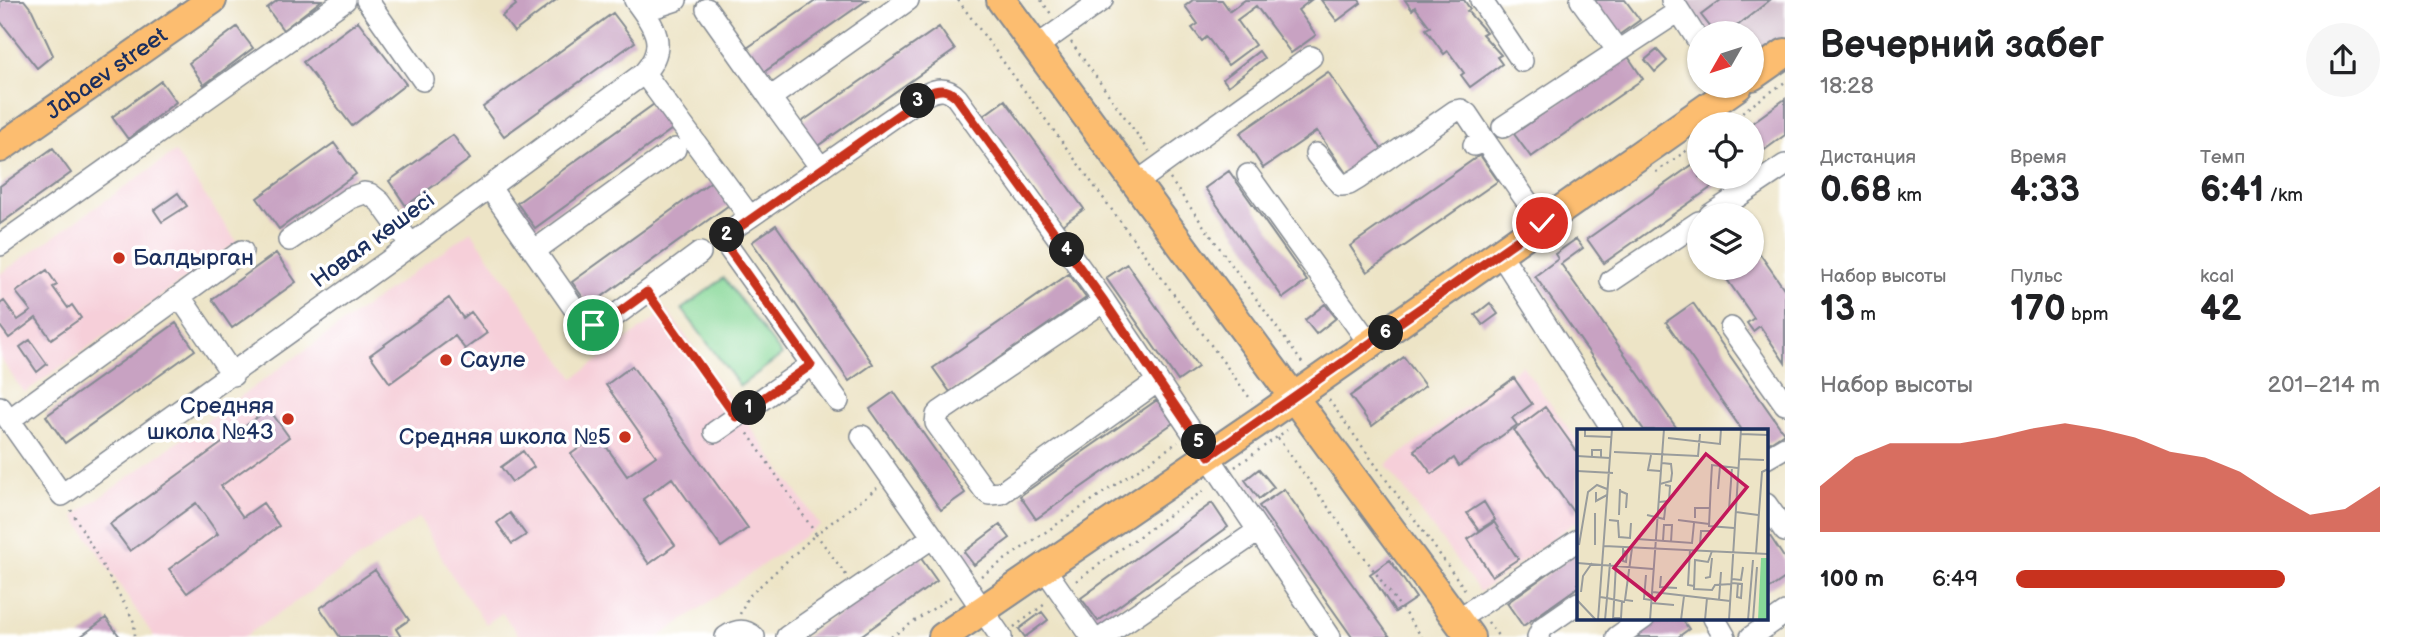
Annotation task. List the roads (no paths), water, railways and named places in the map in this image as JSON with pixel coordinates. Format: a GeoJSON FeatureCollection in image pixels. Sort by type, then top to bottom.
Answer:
{"type":"FeatureCollection","features":[{"type":"Feature","properties":{"kind":"main road","name":"Jabaev street"},"geometry":{"type":"LineString","coordinates":[[0,148],[212,0]]}},
{"type":"Feature","properties":{"kind":"main road"},"geometry":{"type":"LineString","coordinates":[[1002,0],[1299,407],[1468,621]]}},
{"type":"Feature","properties":{"kind":"main road"},"geometry":{"type":"LineString","coordinates":[[1764,67],[1785,53]]}},
{"type":"Feature","properties":{"kind":"main road"},"geometry":{"type":"LineString","coordinates":[[943,637],[1044,568],[1216,466],[1271,428],[1299,407],[1316,382],[1719,98]]}},
{"type":"Feature","properties":{"kind":"street"},"geometry":{"type":"LineString","coordinates":[[0,245],[345,0]]}},
{"type":"Feature","properties":{"kind":"street"},"geometry":{"type":"LineString","coordinates":[[366,0],[423,80]]}},
{"type":"Feature","properties":{"kind":"street"},"geometry":{"type":"LineString","coordinates":[[639,5],[676,0]]}},
{"type":"Feature","properties":{"kind":"street"},"geometry":{"type":"LineString","coordinates":[[770,98],[908,0]]}},
{"type":"Feature","properties":{"kind":"street"},"geometry":{"type":"LineString","coordinates":[[1036,47],[1102,0]]}},
{"type":"Feature","properties":{"kind":"street"},"geometry":{"type":"LineString","coordinates":[[1481,0],[1522,61]]}},
{"type":"Feature","properties":{"kind":"street"},"geometry":{"type":"LineString","coordinates":[[1581,0],[1618,51]]}},
{"type":"Feature","properties":{"kind":"street"},"geometry":{"type":"LineString","coordinates":[[709,3],[770,98],[821,167]]}},
{"type":"Feature","properties":{"kind":"street","name":"Новая көшесі"},"geometry":{"type":"LineString","coordinates":[[4,413],[62,495],[490,188],[644,73],[656,57],[659,47],[656,33],[639,5]]}},
{"type":"Feature","properties":{"kind":"street"},"geometry":{"type":"LineString","coordinates":[[1503,127],[1618,51],[1676,6],[1687,23]]}},
{"type":"Feature","properties":{"kind":"street"},"geometry":{"type":"LineString","coordinates":[[1136,183],[1311,57]]}},
{"type":"Feature","properties":{"kind":"street"},"geometry":{"type":"LineString","coordinates":[[644,73],[750,217]]}},
{"type":"Feature","properties":{"kind":"street"},"geometry":{"type":"LineString","coordinates":[[838,401],[725,239],[729,232],[928,94],[939,89],[950,91],[1104,301],[1330,637]]}},
{"type":"Feature","properties":{"kind":"street"},"geometry":{"type":"LineString","coordinates":[[1316,153],[1341,185],[1349,184],[1455,111],[1461,110],[1467,114],[1479,143],[1542,223]]}},
{"type":"Feature","properties":{"kind":"street"},"geometry":{"type":"LineString","coordinates":[[534,251],[675,149]]}},
{"type":"Feature","properties":{"kind":"street"},"geometry":{"type":"LineString","coordinates":[[1728,203],[1785,165]]}},
{"type":"Feature","properties":{"kind":"street"},"geometry":{"type":"LineString","coordinates":[[1248,175],[1370,344]]}},
{"type":"Feature","properties":{"kind":"street"},"geometry":{"type":"LineString","coordinates":[[490,188],[579,315],[593,325],[606,322],[700,253]]}},
{"type":"Feature","properties":{"kind":"street"},"geometry":{"type":"LineString","coordinates":[[289,240],[350,198],[364,193],[380,202],[411,245]]}},
{"type":"Feature","properties":{"kind":"street"},"geometry":{"type":"LineString","coordinates":[[1611,281],[1687,230]]}},
{"type":"Feature","properties":{"kind":"street"},"geometry":{"type":"LineString","coordinates":[[4,413],[180,297],[242,251]]}},
{"type":"Feature","properties":{"kind":"street"},"geometry":{"type":"LineString","coordinates":[[1500,253],[1612,429]]}},
{"type":"Feature","properties":{"kind":"street"},"geometry":{"type":"LineString","coordinates":[[180,297],[233,374]]}},
{"type":"Feature","properties":{"kind":"street"},"geometry":{"type":"LineString","coordinates":[[1104,301],[940,412],[936,423],[985,491],[994,495],[1158,381]]}},
{"type":"Feature","properties":{"kind":"street"},"geometry":{"type":"LineString","coordinates":[[1731,328],[1785,404]]}},
{"type":"Feature","properties":{"kind":"street"},"geometry":{"type":"LineString","coordinates":[[715,432],[811,365]]}},
{"type":"Feature","properties":{"kind":"street"},"geometry":{"type":"LineString","coordinates":[[862,436],[1001,637]]}},
{"type":"Feature","properties":{"kind":"street"},"geometry":{"type":"LineString","coordinates":[[1768,457],[1785,447]]}},
{"type":"Feature","properties":{"kind":"street"},"geometry":{"type":"LineString","coordinates":[[1768,507],[1785,531]]}},
{"type":"Feature","properties":{"kind":"street"},"geometry":{"type":"LineString","coordinates":[[1103,637],[1258,531]]}},
{"type":"Feature","properties":{"kind":"street"},"geometry":{"type":"LineString","coordinates":[[787,637],[933,537]]}},
{"type":"Feature","properties":{"kind":"street"},"geometry":{"type":"LineString","coordinates":[[1468,621],[1577,541]]}},
{"type":"Feature","properties":{"kind":"street"},"geometry":{"type":"LineString","coordinates":[[1044,568],[1092,637]]}},
{"type":"Feature","properties":{"kind":"street"},"geometry":{"type":"LineString","coordinates":[[1538,637],[1542,628],[1577,604]]}},
{"type":"Feature","properties":{"kind":"street"},"geometry":{"type":"LineString","coordinates":[[1751,637],[1785,613]]}},
{"type":"Feature","properties":{"kind":"street"},"geometry":{"type":"LineString","coordinates":[[1617,637],[1641,620]]}},
{"type":"Feature","properties":{"kind":"street"},"geometry":{"type":"LineString","coordinates":[[1715,620],[1725,637]]}},
{"type":"Feature","properties":{"kind":"street"},"geometry":{"type":"LineString","coordinates":[[729,635],[744,631],[754,637]]}},
{"type":"Feature","properties":{"kind":"place","name":"Балдырган"},"geometry":{"type":"Point","coordinates":[119,258]}},
{"type":"Feature","properties":{"kind":"place","name":"Сауле"},"geometry":{"type":"Point","coordinates":[446,360]}},
{"type":"Feature","properties":{"kind":"place","name":"Средняя школа №43"},"geometry":{"type":"Point","coordinates":[288,419]}},
{"type":"Feature","properties":{"kind":"place","name":"Средняя школа №5"},"geometry":{"type":"Point","coordinates":[625,437]}}]}
